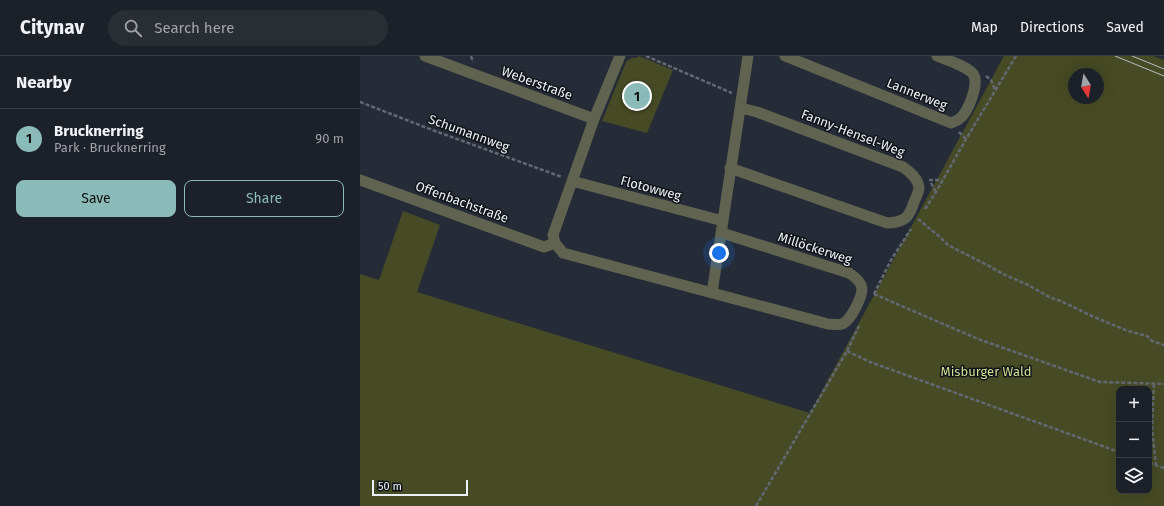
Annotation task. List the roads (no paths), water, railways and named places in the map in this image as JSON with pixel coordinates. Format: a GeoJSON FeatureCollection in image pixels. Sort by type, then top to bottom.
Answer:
{"type":"FeatureCollection","features":[{"type":"Feature","properties":{"kind":"street","name":"Weberstraße"},"geometry":{"type":"LineString","coordinates":[[425,56],[594,119]]}},
{"type":"Feature","properties":{"kind":"street"},"geometry":{"type":"LineString","coordinates":[[620,56],[594,119],[553,235],[555,243],[563,253],[712,293],[748,56]]}},
{"type":"Feature","properties":{"kind":"street","name":"Lannerweg"},"geometry":{"type":"LineString","coordinates":[[785,56],[803,60],[951,123],[959,120],[965,112],[975,89],[976,78],[968,69],[937,56]]}},
{"type":"Feature","properties":{"kind":"street","name":"Fanny-Hensel-Weg"},"geometry":{"type":"LineString","coordinates":[[730,168],[887,223],[898,222],[910,215],[919,189],[917,181],[911,172],[902,167],[757,112],[741,102]]}},
{"type":"Feature","properties":{"kind":"street","name":"Offenbachstraße"},"geometry":{"type":"LineString","coordinates":[[360,180],[544,247],[555,243]]}},
{"type":"Feature","properties":{"kind":"street","name":"Flotowweg"},"geometry":{"type":"LineString","coordinates":[[572,181],[723,221]]}},
{"type":"Feature","properties":{"kind":"street","name":"Millöckerweg"},"geometry":{"type":"LineString","coordinates":[[712,293],[828,324],[844,323],[849,318],[862,294],[861,283],[856,277],[849,273],[722,233]]}},
{"type":"Feature","properties":{"kind":"tram line"},"geometry":{"type":"LineString","coordinates":[[1115,56],[1164,76]]}},
{"type":"Feature","properties":{"kind":"tram line"},"geometry":{"type":"LineString","coordinates":[[1132,56],[1164,69]]}},
{"type":"Feature","properties":{"kind":"place","name":"Brucknerring"},"geometry":{"type":"Point","coordinates":[637,96]}},
{"type":"Feature","properties":{"kind":"park label","name":"Misburger Wald"},"geometry":{"type":"Point","coordinates":[986,371]}}]}
